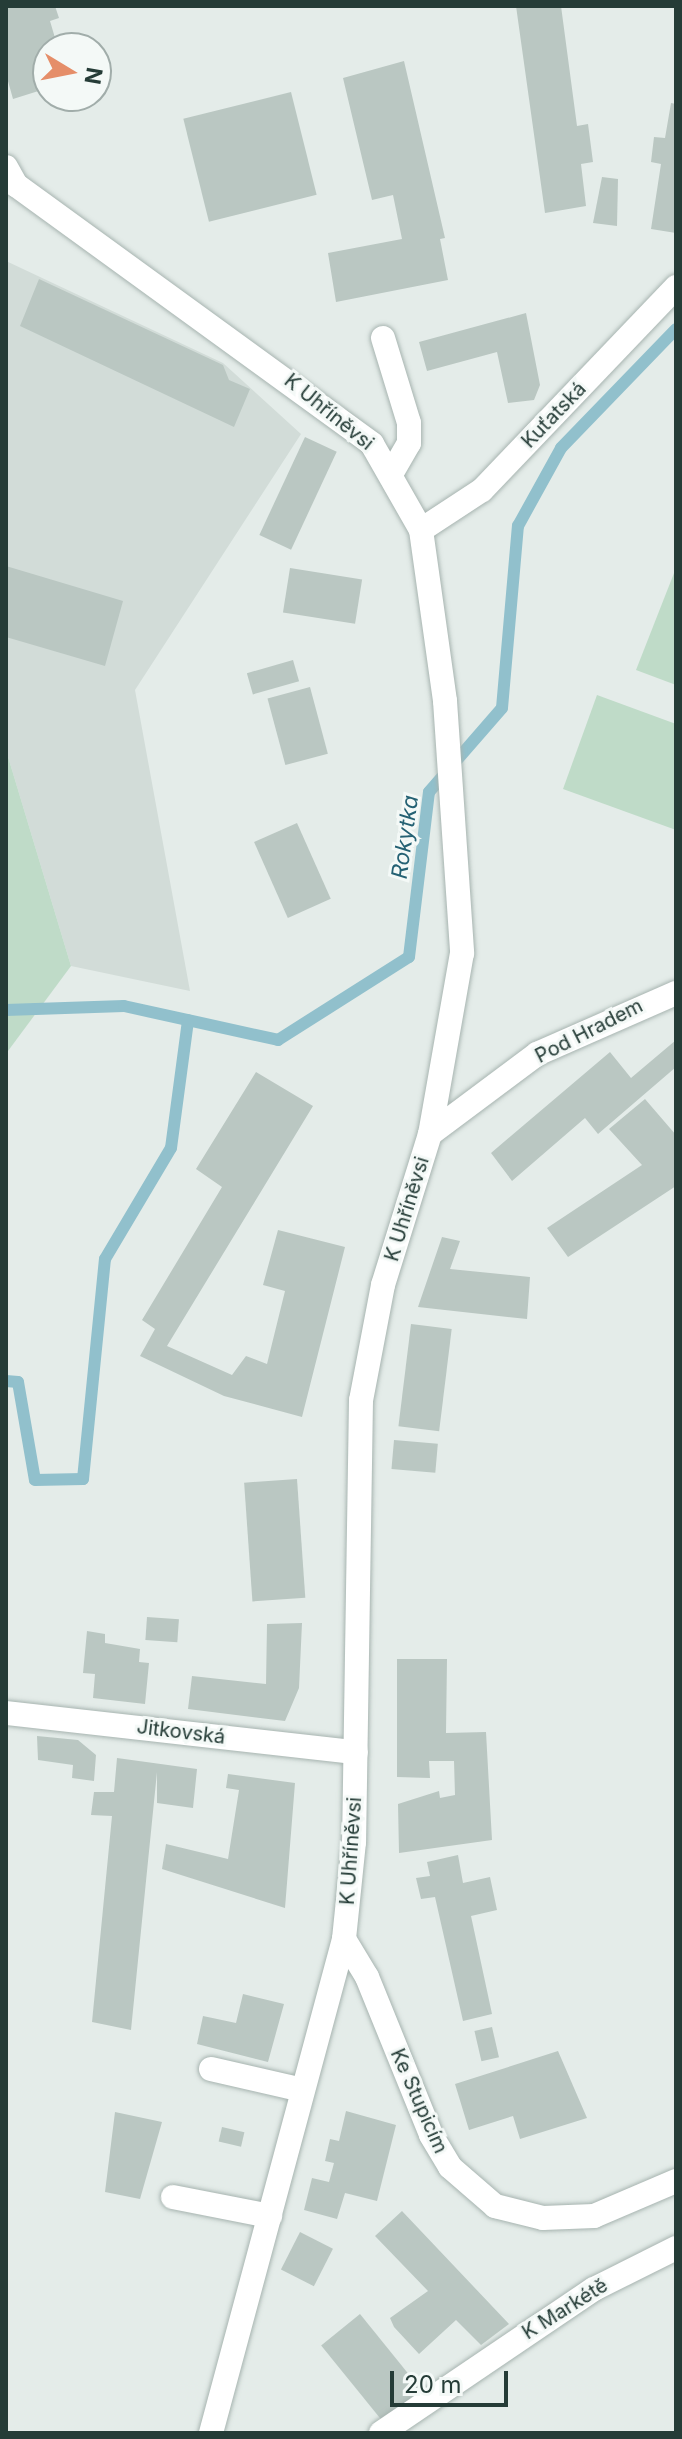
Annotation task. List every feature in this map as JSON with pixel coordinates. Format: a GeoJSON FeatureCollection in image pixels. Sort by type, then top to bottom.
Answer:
{"type":"FeatureCollection","features":[{"type":"Feature","properties":{"kind":"street","name":"K Uhříněvsi"},"geometry":{"type":"LineString","coordinates":[[9,179],[346,420],[393,471],[421,530],[445,701],[460,865],[462,953],[430,1134],[383,1285],[361,1400],[356,1752],[344,1939],[211,2433]]}},
{"type":"Feature","properties":{"kind":"street","name":"Kuťatská"},"geometry":{"type":"LineString","coordinates":[[421,530],[482,490],[676,287]]}},
{"type":"Feature","properties":{"kind":"street"},"geometry":{"type":"LineString","coordinates":[[383,338],[409,423],[409,443],[393,471]]}},
{"type":"Feature","properties":{"kind":"street","name":"Pod Hradem"},"geometry":{"type":"LineString","coordinates":[[430,1134],[537,1054],[676,993]]}},
{"type":"Feature","properties":{"kind":"street","name":"Jitkovská"},"geometry":{"type":"LineString","coordinates":[[6,1713],[356,1752]]}},
{"type":"Feature","properties":{"kind":"street","name":"Ke Stupicím"},"geometry":{"type":"LineString","coordinates":[[344,1939],[367,1977],[431,2135],[450,2167],[495,2206],[543,2218],[594,2216],[676,2181]]}},
{"type":"Feature","properties":{"kind":"street"},"geometry":{"type":"LineString","coordinates":[[211,2069],[303,2090]]}},
{"type":"Feature","properties":{"kind":"street"},"geometry":{"type":"LineString","coordinates":[[173,2197],[270,2216]]}},
{"type":"Feature","properties":{"kind":"street","name":"K Markétě"},"geometry":{"type":"LineString","coordinates":[[381,2433],[594,2289],[676,2248]]}},
{"type":"Feature","properties":{"kind":"shaded area"},"geometry":{"type":"Polygon","coordinates":[[[6,261],[223,363],[301,434],[135,690],[190,991],[71,966],[6,750],[6,261]]]}},
{"type":"Feature","properties":{"kind":"green space"},"geometry":{"type":"Polygon","coordinates":[[[676,568],[676,685],[636,670],[676,568]]]}},
{"type":"Feature","properties":{"kind":"green space"},"geometry":{"type":"Polygon","coordinates":[[[597,695],[676,724],[676,830],[563,789],[597,695]]]}},
{"type":"Feature","properties":{"kind":"green space"},"geometry":{"type":"Polygon","coordinates":[[[6,750],[71,966],[8,1051],[6,1051],[6,750]]]}},
{"type":"Feature","properties":{"kind":"building"},"geometry":{"type":"Polygon","coordinates":[[[6,6],[55,6],[59,18],[50,21],[53,32],[32,32],[32,93],[13,99],[6,74],[6,6]]]}},
{"type":"Feature","properties":{"kind":"building"},"geometry":{"type":"Polygon","coordinates":[[[516,6],[561,6],[577,126],[588,124],[593,162],[581,164],[586,206],[545,213],[516,6]]]}},
{"type":"Feature","properties":{"kind":"building"},"geometry":{"type":"Polygon","coordinates":[[[404,61],[445,238],[440,239],[448,280],[336,302],[328,253],[402,239],[393,195],[372,200],[343,78],[404,61]]]}},
{"type":"Feature","properties":{"kind":"building"},"geometry":{"type":"Polygon","coordinates":[[[291,92],[317,195],[209,222],[183,119],[291,92]]]}},
{"type":"Feature","properties":{"kind":"building"},"geometry":{"type":"Polygon","coordinates":[[[671,103],[676,104],[676,233],[651,229],[661,164],[651,162],[654,137],[665,138],[671,103]]]}},
{"type":"Feature","properties":{"kind":"building"},"geometry":{"type":"Polygon","coordinates":[[[602,177],[618,179],[617,226],[593,223],[602,177]]]}},
{"type":"Feature","properties":{"kind":"building"},"geometry":{"type":"Polygon","coordinates":[[[39,279],[223,365],[229,380],[250,389],[234,427],[20,326],[39,279]]]}},
{"type":"Feature","properties":{"kind":"building"},"geometry":{"type":"Polygon","coordinates":[[[526,313],[540,385],[534,400],[508,403],[497,352],[427,371],[419,342],[526,313]]]}},
{"type":"Feature","properties":{"kind":"building"},"geometry":{"type":"Polygon","coordinates":[[[305,437],[337,452],[291,550],[259,535],[305,437]]]}},
{"type":"Feature","properties":{"kind":"building"},"geometry":{"type":"Polygon","coordinates":[[[6,566],[123,601],[105,666],[6,637],[6,566]]]}},
{"type":"Feature","properties":{"kind":"building"},"geometry":{"type":"Polygon","coordinates":[[[290,568],[362,579],[355,624],[283,612],[290,568]]]}},
{"type":"Feature","properties":{"kind":"building"},"geometry":{"type":"Polygon","coordinates":[[[293,660],[299,681],[253,694],[247,673],[293,660]]]}},
{"type":"Feature","properties":{"kind":"building"},"geometry":{"type":"Polygon","coordinates":[[[310,687],[328,754],[285,765],[267,698],[310,687]]]}},
{"type":"Feature","properties":{"kind":"building"},"geometry":{"type":"Polygon","coordinates":[[[297,823],[331,899],[288,918],[254,842],[297,823]]]}},
{"type":"Feature","properties":{"kind":"building"},"geometry":{"type":"Polygon","coordinates":[[[676,1040],[676,1067],[598,1134],[585,1118],[512,1181],[491,1153],[610,1052],[631,1078],[676,1040]]]}},
{"type":"Feature","properties":{"kind":"building"},"geometry":{"type":"Polygon","coordinates":[[[256,1072],[313,1106],[167,1346],[232,1375],[246,1356],[267,1364],[285,1291],[263,1285],[278,1230],[345,1247],[302,1417],[224,1396],[140,1356],[155,1329],[142,1320],[222,1187],[196,1169],[256,1072]]]}},
{"type":"Feature","properties":{"kind":"building"},"geometry":{"type":"Polygon","coordinates":[[[645,1099],[676,1135],[676,1186],[568,1257],[547,1228],[642,1165],[609,1129],[645,1099]]]}},
{"type":"Feature","properties":{"kind":"building"},"geometry":{"type":"Polygon","coordinates":[[[442,1237],[460,1241],[450,1269],[530,1277],[527,1319],[418,1307],[442,1237]]]}},
{"type":"Feature","properties":{"kind":"building"},"geometry":{"type":"Polygon","coordinates":[[[411,1324],[452,1329],[439,1431],[398,1426],[411,1324]]]}},
{"type":"Feature","properties":{"kind":"building"},"geometry":{"type":"Polygon","coordinates":[[[394,1440],[438,1444],[435,1473],[391,1469],[394,1440]]]}},
{"type":"Feature","properties":{"kind":"building"},"geometry":{"type":"Polygon","coordinates":[[[297,1479],[305,1598],[252,1601],[244,1483],[297,1479]]]}},
{"type":"Feature","properties":{"kind":"building"},"geometry":{"type":"Polygon","coordinates":[[[147,1617],[179,1619],[177,1642],[145,1640],[147,1617]]]}},
{"type":"Feature","properties":{"kind":"building"},"geometry":{"type":"Polygon","coordinates":[[[302,1623],[299,1688],[285,1721],[188,1709],[192,1676],[266,1684],[267,1624],[302,1623]]]}},
{"type":"Feature","properties":{"kind":"building"},"geometry":{"type":"Polygon","coordinates":[[[87,1631],[105,1634],[105,1643],[140,1649],[139,1662],[149,1663],[145,1704],[93,1698],[95,1674],[83,1673],[87,1631]]]}},
{"type":"Feature","properties":{"kind":"building"},"geometry":{"type":"Polygon","coordinates":[[[397,1659],[447,1659],[446,1733],[486,1732],[492,1840],[399,1853],[398,1804],[439,1791],[440,1798],[455,1795],[454,1761],[429,1761],[430,1778],[397,1777],[397,1659]]]}},
{"type":"Feature","properties":{"kind":"building"},"geometry":{"type":"Polygon","coordinates":[[[37,1736],[78,1740],[96,1755],[94,1781],[72,1778],[73,1765],[38,1760],[37,1736]]]}},
{"type":"Feature","properties":{"kind":"building"},"geometry":{"type":"Polygon","coordinates":[[[117,1758],[197,1769],[193,1808],[157,1803],[157,1772],[131,2030],[92,2022],[112,1816],[91,1815],[94,1792],[114,1792],[117,1758]]]}},
{"type":"Feature","properties":{"kind":"building"},"geometry":{"type":"Polygon","coordinates":[[[228,1774],[295,1783],[285,1908],[162,1869],[166,1844],[228,1859],[239,1790],[226,1788],[228,1774]]]}},
{"type":"Feature","properties":{"kind":"building"},"geometry":{"type":"Polygon","coordinates":[[[458,1855],[463,1883],[490,1877],[497,1910],[471,1916],[492,2014],[463,2021],[435,1897],[421,1899],[416,1878],[430,1876],[427,1862],[458,1855]]]}},
{"type":"Feature","properties":{"kind":"building"},"geometry":{"type":"Polygon","coordinates":[[[243,1994],[284,2004],[268,2062],[197,2044],[203,2016],[236,2023],[243,1994]]]}},
{"type":"Feature","properties":{"kind":"building"},"geometry":{"type":"Polygon","coordinates":[[[492,2027],[499,2057],[481,2061],[474,2031],[492,2027]]]}},
{"type":"Feature","properties":{"kind":"building"},"geometry":{"type":"Polygon","coordinates":[[[558,2051],[587,2118],[520,2139],[513,2116],[469,2130],[455,2084],[558,2051]]]}},
{"type":"Feature","properties":{"kind":"building"},"geometry":{"type":"Polygon","coordinates":[[[346,2111],[396,2125],[377,2201],[345,2193],[337,2219],[304,2210],[312,2178],[329,2182],[334,2163],[325,2161],[330,2139],[339,2141],[346,2111]]]}},
{"type":"Feature","properties":{"kind":"building"},"geometry":{"type":"Polygon","coordinates":[[[115,2112],[162,2122],[140,2199],[105,2192],[115,2112]]]}},
{"type":"Feature","properties":{"kind":"building"},"geometry":{"type":"Polygon","coordinates":[[[222,2127],[244,2132],[241,2147],[219,2142],[222,2127]]]}},
{"type":"Feature","properties":{"kind":"building"},"geometry":{"type":"Polygon","coordinates":[[[402,2211],[509,2324],[481,2345],[456,2320],[419,2354],[394,2327],[390,2318],[428,2291],[375,2236],[402,2211]]]}},
{"type":"Feature","properties":{"kind":"building"},"geometry":{"type":"Polygon","coordinates":[[[300,2232],[333,2249],[314,2286],[281,2269],[300,2232]]]}},
{"type":"Feature","properties":{"kind":"building"},"geometry":{"type":"Polygon","coordinates":[[[360,2314],[421,2389],[382,2421],[321,2345],[360,2314]]]}},
{"type":"Feature","properties":{"kind":"waterway","name":"Rokytka"},"geometry":{"type":"LineString","coordinates":[[6,1010],[124,1006],[278,1040],[409,957],[429,792],[502,708],[518,526],[561,448],[676,329]]}},
{"type":"Feature","properties":{"kind":"waterway"},"geometry":{"type":"LineString","coordinates":[[6,1381],[18,1382],[35,1480],[83,1479],[105,1259],[171,1148],[188,1020]]}}]}
